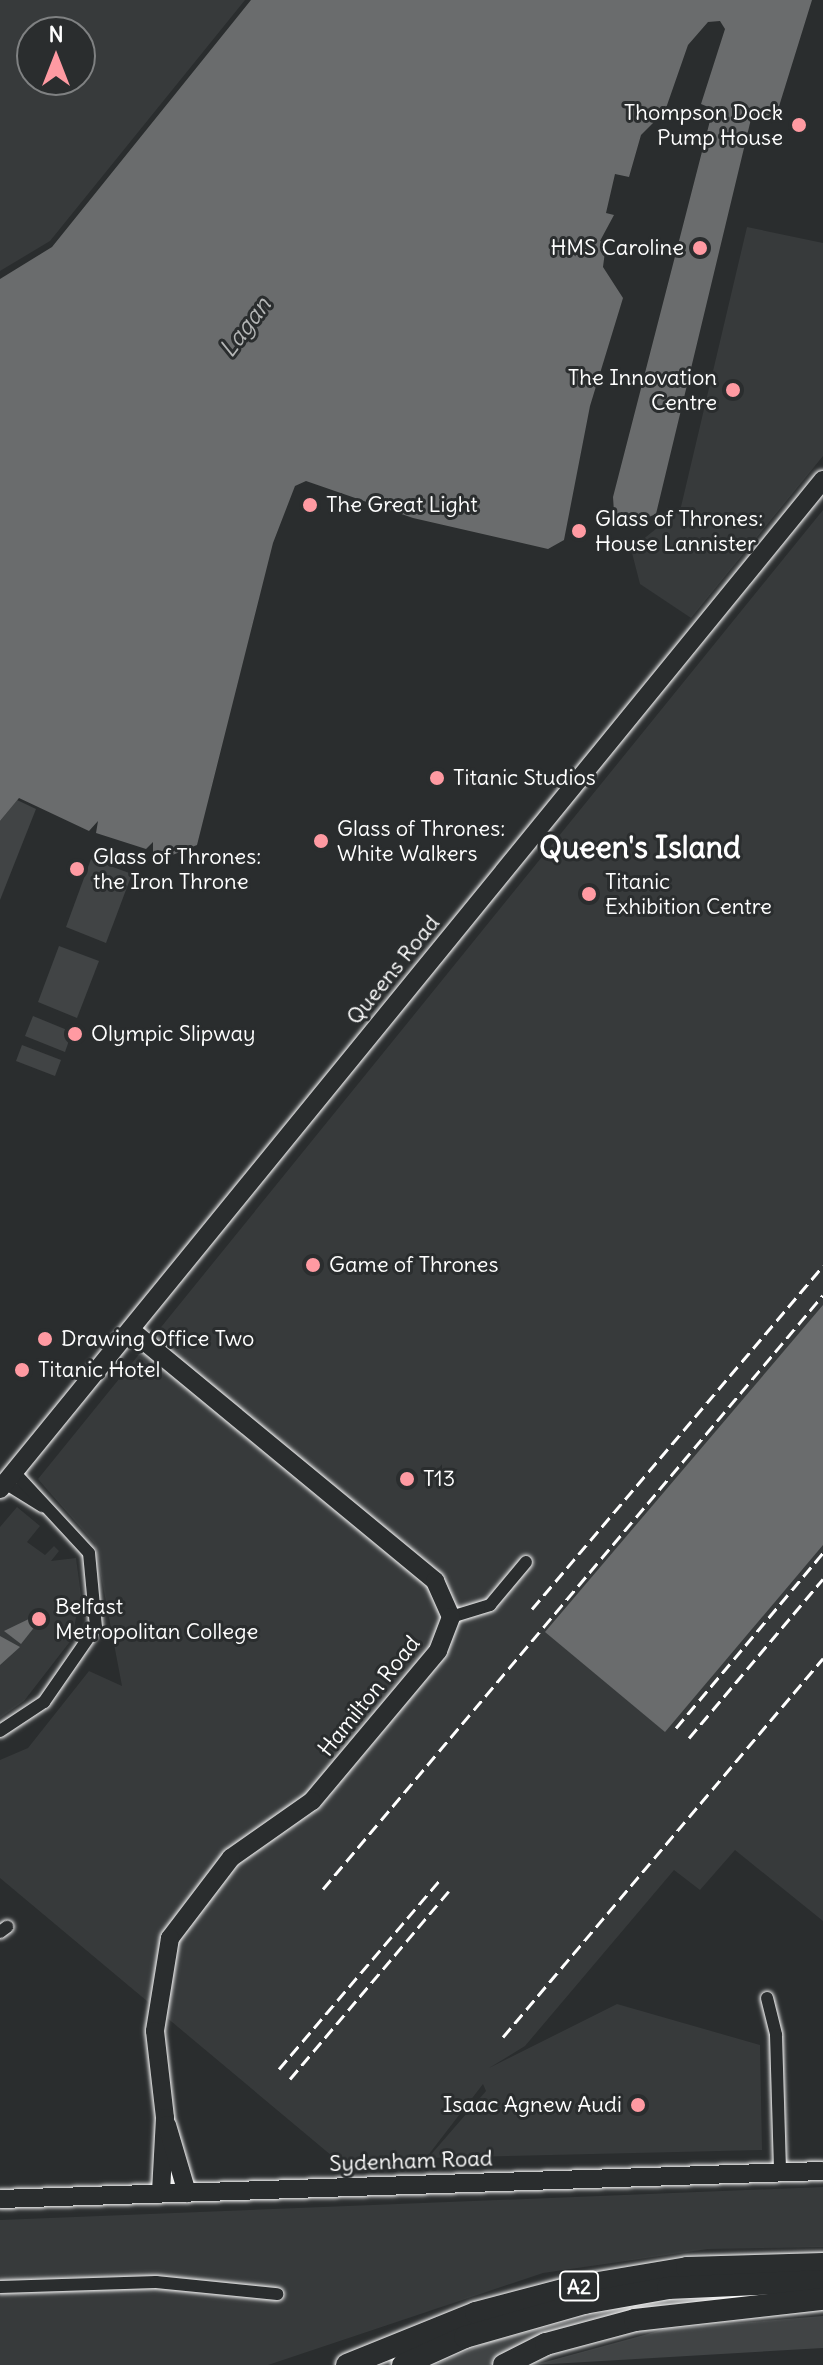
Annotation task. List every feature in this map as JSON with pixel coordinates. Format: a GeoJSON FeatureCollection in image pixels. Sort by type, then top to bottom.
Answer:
{"type":"FeatureCollection","features":[{"type":"Feature","properties":{"kind":"highway","name":"A2"},"geometry":{"type":"LineString","coordinates":[[347,2365],[476,2313],[600,2281],[687,2268],[823,2264]]}},
{"type":"Feature","properties":{"kind":"highway"},"geometry":{"type":"LineString","coordinates":[[403,2365],[465,2337],[584,2303],[668,2288],[823,2281]]}},
{"type":"Feature","properties":{"kind":"highway","name":"A2"},"geometry":{"type":"LineString","coordinates":[[504,2365],[546,2344],[635,2320],[823,2299]]}},
{"type":"Feature","properties":{"kind":"street","name":"Queens Road"},"geometry":{"type":"LineString","coordinates":[[7,1481],[823,480]]}},
{"type":"Feature","properties":{"kind":"street"},"geometry":{"type":"LineString","coordinates":[[132,1331],[425,1572],[449,1601],[451,1617],[490,1605],[526,1562]]}},
{"type":"Feature","properties":{"kind":"street"},"geometry":{"type":"LineString","coordinates":[[0,1731],[44,1702],[93,1638],[91,1562],[73,1533],[7,1481]]}},
{"type":"Feature","properties":{"kind":"street","name":"Hamilton Road"},"geometry":{"type":"LineString","coordinates":[[161,2193],[165,2118],[155,2031],[170,1938],[231,1858],[312,1801],[438,1651],[451,1617]]}},
{"type":"Feature","properties":{"kind":"street"},"geometry":{"type":"LineString","coordinates":[[767,1998],[776,2035],[780,2173]]}},
{"type":"Feature","properties":{"kind":"street","name":"Hamilton Road"},"geometry":{"type":"LineString","coordinates":[[165,2118],[187,2193]]}},
{"type":"Feature","properties":{"kind":"street","name":"Sydenham Road"},"geometry":{"type":"LineString","coordinates":[[0,2199],[823,2171]]}},
{"type":"Feature","properties":{"kind":"street"},"geometry":{"type":"LineString","coordinates":[[0,2287],[156,2282],[277,2294]]}},
{"type":"Feature","properties":{"kind":"shaded area"},"geometry":{"type":"Polygon","coordinates":[[[0,0],[245,0],[50,241],[0,271],[0,0]]]}},
{"type":"Feature","properties":{"kind":"shaded area"},"geometry":{"type":"Polygon","coordinates":[[[747,227],[823,243],[823,456],[691,618],[640,584],[631,549],[662,524],[667,508],[680,511],[747,227]]]}},
{"type":"Feature","properties":{"kind":"shaded area"},"geometry":{"type":"Polygon","coordinates":[[[823,510],[823,1921],[735,1850],[700,1890],[674,1870],[525,2046],[489,2068],[617,2004],[760,2045],[762,2150],[428,2158],[486,2091],[483,2084],[426,2158],[344,2166],[0,1878],[0,1760],[28,1748],[89,1671],[122,1686],[95,1544],[38,1479],[823,510]]]}},
{"type":"Feature","properties":{"kind":"shaded area"},"geometry":{"type":"Polygon","coordinates":[[[17,800],[36,809],[0,900],[0,821],[17,800]]]}},
{"type":"Feature","properties":{"kind":"shaded area"},"geometry":{"type":"Polygon","coordinates":[[[91,859],[132,874],[106,943],[66,927],[91,859]]]}},
{"type":"Feature","properties":{"kind":"shaded area"},"geometry":{"type":"Polygon","coordinates":[[[59,946],[99,961],[77,1018],[38,1002],[59,946]]]}},
{"type":"Feature","properties":{"kind":"shaded area"},"geometry":{"type":"Polygon","coordinates":[[[33,1016],[72,1032],[65,1052],[25,1036],[33,1016]]]}},
{"type":"Feature","properties":{"kind":"shaded area"},"geometry":{"type":"Polygon","coordinates":[[[22,1045],[61,1060],[55,1076],[16,1061],[22,1045]]]}},
{"type":"Feature","properties":{"kind":"shaded area","name":"Belfast Metropolitan College"},"geometry":{"type":"Polygon","coordinates":[[[17,1507],[40,1526],[27,1542],[45,1555],[54,1546],[59,1551],[51,1561],[76,1558],[83,1611],[77,1612],[72,1639],[24,1701],[0,1718],[0,1527],[17,1507]]]}},
{"type":"Feature","properties":{"kind":"shaded area"},"geometry":{"type":"Polygon","coordinates":[[[823,2187],[823,2247],[708,2249],[543,2273],[268,2365],[0,2365],[0,2220],[823,2187]]]}},
{"type":"Feature","properties":{"kind":"shaded area"},"geometry":{"type":"Polygon","coordinates":[[[773,2294],[634,2312],[633,2305],[663,2299],[773,2294]]]}},
{"type":"Feature","properties":{"kind":"shaded area"},"geometry":{"type":"Polygon","coordinates":[[[630,2305],[630,2313],[489,2365],[434,2365],[486,2343],[630,2305]]]}},
{"type":"Feature","properties":{"kind":"shaded area"},"geometry":{"type":"Polygon","coordinates":[[[823,2316],[823,2348],[534,2365],[666,2329],[823,2316]]]}},
{"type":"Feature","properties":{"kind":"water","name":"Lagan"},"geometry":{"type":"Polygon","coordinates":[[[251,0],[812,0],[776,116],[751,119],[656,514],[629,525],[614,512],[613,497],[713,109],[701,104],[725,29],[720,21],[708,22],[688,45],[665,111],[641,135],[629,177],[615,174],[606,213],[614,215],[600,241],[606,244],[603,267],[623,298],[590,406],[564,540],[548,549],[413,518],[306,481],[295,486],[273,543],[197,845],[170,856],[153,852],[153,842],[146,849],[96,833],[98,821],[89,831],[19,798],[0,821],[0,279],[52,247],[251,0]]]}},
{"type":"Feature","properties":{"kind":"water"},"geometry":{"type":"Polygon","coordinates":[[[823,1305],[823,1545],[665,1732],[545,1632],[823,1305]]]}},
{"type":"Feature","properties":{"kind":"water"},"geometry":{"type":"Polygon","coordinates":[[[35,1616],[40,1620],[21,1644],[4,1631],[35,1616]]]}},
{"type":"Feature","properties":{"kind":"water"},"geometry":{"type":"Polygon","coordinates":[[[0,1636],[20,1647],[0,1665],[0,1636]]]}},
{"type":"Feature","properties":{"kind":"railway"},"geometry":{"type":"LineString","coordinates":[[532,1609],[823,1266]]}},
{"type":"Feature","properties":{"kind":"railway"},"geometry":{"type":"LineString","coordinates":[[323,1889],[823,1295]]}},
{"type":"Feature","properties":{"kind":"railway"},"geometry":{"type":"LineString","coordinates":[[676,1728],[823,1553]]}},
{"type":"Feature","properties":{"kind":"railway"},"geometry":{"type":"LineString","coordinates":[[689,1738],[823,1579]]}},
{"type":"Feature","properties":{"kind":"railway"},"geometry":{"type":"LineString","coordinates":[[503,2037],[823,1658]]}},
{"type":"Feature","properties":{"kind":"railway"},"geometry":{"type":"LineString","coordinates":[[279,2069],[439,1881]]}},
{"type":"Feature","properties":{"kind":"railway"},"geometry":{"type":"LineString","coordinates":[[290,2079],[449,1891]]}},
{"type":"Feature","properties":{"kind":"place","name":"Thompson Dock Pump House"},"geometry":{"type":"Point","coordinates":[799,125]}},
{"type":"Feature","properties":{"kind":"place","name":"HMS Caroline"},"geometry":{"type":"Point","coordinates":[700,248]}},
{"type":"Feature","properties":{"kind":"place","name":"The Innovation Centre"},"geometry":{"type":"Point","coordinates":[733,390]}},
{"type":"Feature","properties":{"kind":"place","name":"The Great Light"},"geometry":{"type":"Point","coordinates":[310,505]}},
{"type":"Feature","properties":{"kind":"place","name":"Glass of Thrones: House Lannister"},"geometry":{"type":"Point","coordinates":[579,531]}},
{"type":"Feature","properties":{"kind":"place","name":"Titanic Studios"},"geometry":{"type":"Point","coordinates":[437,778]}},
{"type":"Feature","properties":{"kind":"place","name":"Glass of Thrones: White Walkers"},"geometry":{"type":"Point","coordinates":[321,841]}},
{"type":"Feature","properties":{"kind":"place","name":"Glass of Thrones: the Iron Throne"},"geometry":{"type":"Point","coordinates":[77,869]}},
{"type":"Feature","properties":{"kind":"place","name":"Titanic Exhibition Centre"},"geometry":{"type":"Point","coordinates":[589,894]}},
{"type":"Feature","properties":{"kind":"place","name":"Olympic Slipway"},"geometry":{"type":"Point","coordinates":[75,1034]}},
{"type":"Feature","properties":{"kind":"place","name":"Game of Thrones"},"geometry":{"type":"Point","coordinates":[313,1265]}},
{"type":"Feature","properties":{"kind":"place","name":"Drawing Office Two"},"geometry":{"type":"Point","coordinates":[45,1339]}},
{"type":"Feature","properties":{"kind":"place","name":"Titanic Hotel"},"geometry":{"type":"Point","coordinates":[22,1370]}},
{"type":"Feature","properties":{"kind":"place","name":"T13"},"geometry":{"type":"Point","coordinates":[407,1479]}},
{"type":"Feature","properties":{"kind":"place","name":"Belfast Metropolitan College"},"geometry":{"type":"Point","coordinates":[39,1619]}},
{"type":"Feature","properties":{"kind":"place","name":"Isaac Agnew Audi"},"geometry":{"type":"Point","coordinates":[638,2105]}},
{"type":"Feature","properties":{"kind":"district","name":"Queen's Island"},"geometry":{"type":"Point","coordinates":[640,847]}}]}
